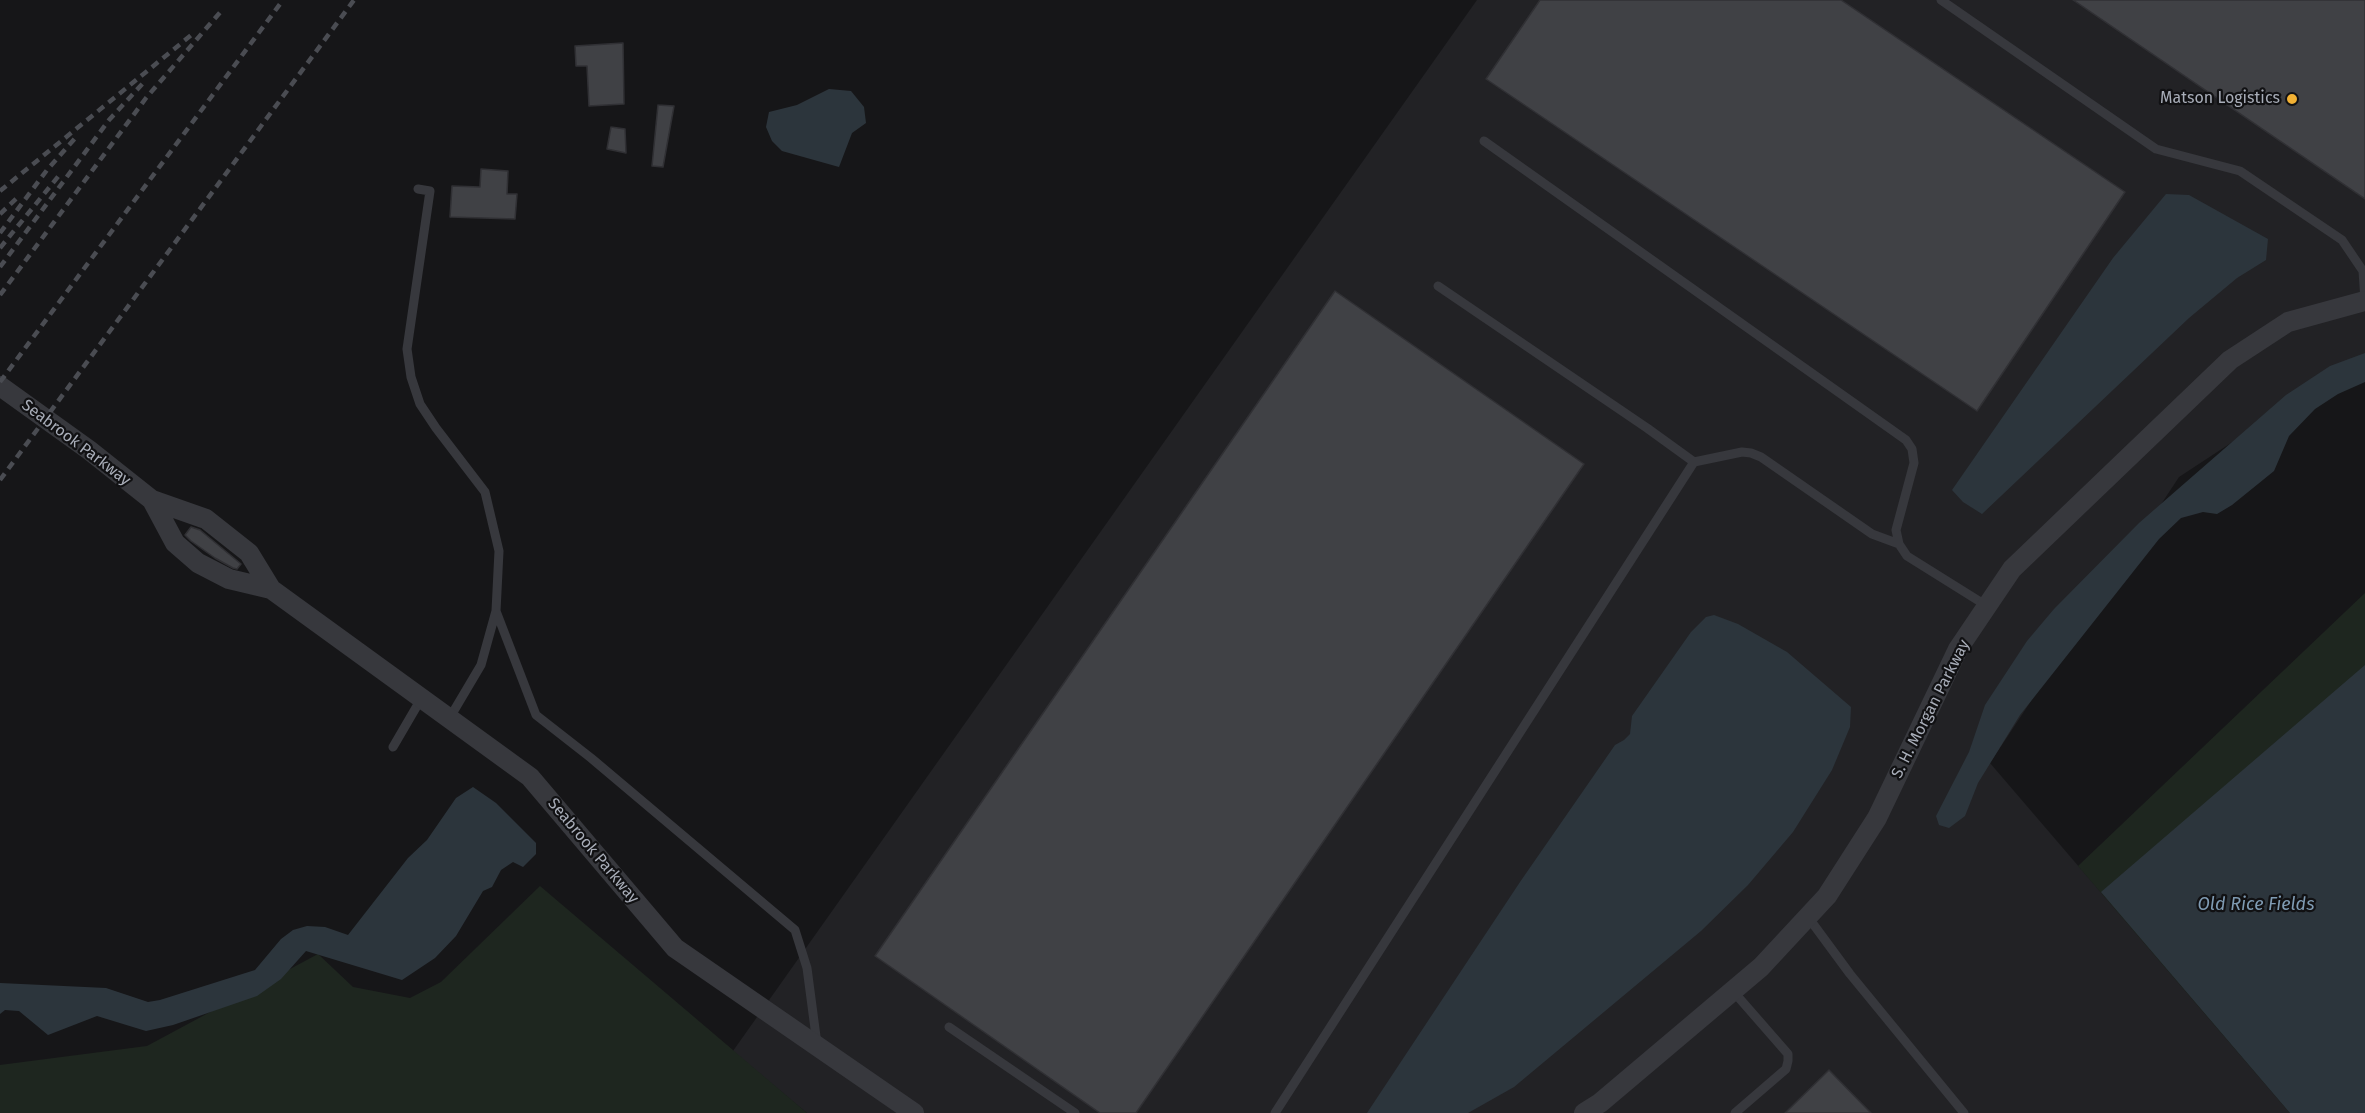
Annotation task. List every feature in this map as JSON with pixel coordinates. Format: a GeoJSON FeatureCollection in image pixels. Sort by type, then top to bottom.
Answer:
{"type":"FeatureCollection","features":[{"type":"Feature","properties":{"kind":"street","name":"S. H. Morgan Parkway"},"geometry":{"type":"LineString","coordinates":[[1584,1113],[1600,1103],[1761,967],[1827,896],[1877,818],[1958,649],[2012,569],[2230,360],[2288,322],[2365,301]]}},
{"type":"Feature","properties":{"kind":"street","name":"Seabrook Parkway"},"geometry":{"type":"LineString","coordinates":[[0,386],[152,500],[206,519],[249,553],[270,589]]}},
{"type":"Feature","properties":{"kind":"street","name":"Seabrook Parkway"},"geometry":{"type":"LineString","coordinates":[[152,500],[175,543],[198,563],[229,579],[270,589],[530,777],[675,948],[914,1113]]}},
{"type":"Feature","properties":{"kind":"lane"},"geometry":{"type":"LineString","coordinates":[[1941,0],[2156,149],[2240,171],[2342,240],[2362,271],[2365,301]]}},
{"type":"Feature","properties":{"kind":"lane"},"geometry":{"type":"LineString","coordinates":[[1485,141],[1906,440],[1912,449],[1914,463],[1896,531],[1899,544],[1907,556],[1987,606]]}},
{"type":"Feature","properties":{"kind":"lane"},"geometry":{"type":"LineString","coordinates":[[418,189],[430,191],[406,349],[411,377],[420,404],[485,492],[499,551],[496,611],[481,665],[449,719]]}},
{"type":"Feature","properties":{"kind":"lane"},"geometry":{"type":"LineString","coordinates":[[1438,286],[1694,462]]}},
{"type":"Feature","properties":{"kind":"lane"},"geometry":{"type":"LineString","coordinates":[[1275,1113],[1694,462],[1742,452],[1761,457],[1872,534],[1899,544]]}},
{"type":"Feature","properties":{"kind":"lane"},"geometry":{"type":"LineString","coordinates":[[496,611],[536,715],[591,758],[795,930],[807,968],[817,1046]]}},
{"type":"Feature","properties":{"kind":"lane"},"geometry":{"type":"LineString","coordinates":[[393,747],[421,699]]}},
{"type":"Feature","properties":{"kind":"lane"},"geometry":{"type":"LineString","coordinates":[[1808,917],[1850,974],[1964,1113]]}},
{"type":"Feature","properties":{"kind":"lane"},"geometry":{"type":"LineString","coordinates":[[1733,991],[1788,1054],[1786,1069],[1735,1113]]}},
{"type":"Feature","properties":{"kind":"lane"},"geometry":{"type":"LineString","coordinates":[[949,1027],[1075,1113]]}},
{"type":"Feature","properties":{"kind":"shaded area"},"geometry":{"type":"Polygon","coordinates":[[[1477,0],[2365,0],[2365,355],[2179,477],[1990,763],[2290,1113],[807,1113],[733,1051],[1477,0]]]}},
{"type":"Feature","properties":{"kind":"shaded area","name":"Old Rice Fields"},"geometry":{"type":"Polygon","coordinates":[[[2365,593],[2365,1113],[2290,1113],[2078,866],[2365,593]]]}},
{"type":"Feature","properties":{"kind":"shaded area"},"geometry":{"type":"Polygon","coordinates":[[[540,886],[807,1113],[0,1113],[0,1065],[147,1046],[318,954],[353,987],[410,998],[441,982],[540,886]]]}},
{"type":"Feature","properties":{"kind":"water"},"geometry":{"type":"Polygon","coordinates":[[[829,89],[851,91],[864,107],[866,123],[852,133],[839,167],[782,151],[772,141],[766,127],[769,112],[797,105],[829,89]]]}},
{"type":"Feature","properties":{"kind":"water"},"geometry":{"type":"Polygon","coordinates":[[[2166,194],[2189,195],[2268,239],[2266,260],[2237,278],[2189,318],[1982,514],[1963,502],[1952,490],[2113,258],[2166,194]]]}},
{"type":"Feature","properties":{"kind":"water"},"geometry":{"type":"Polygon","coordinates":[[[2365,353],[2365,382],[2338,394],[2315,409],[2289,436],[2274,471],[2232,505],[2217,514],[2203,512],[2181,518],[2159,539],[2020,715],[1978,783],[1965,816],[1949,828],[1939,825],[1936,816],[1969,752],[1985,705],[2027,641],[2054,609],[2139,523],[2286,395],[2330,366],[2365,353]]]}},
{"type":"Feature","properties":{"kind":"water"},"geometry":{"type":"Polygon","coordinates":[[[1714,615],[1738,624],[1787,652],[1851,707],[1850,727],[1832,770],[1793,832],[1748,885],[1701,931],[1514,1087],[1468,1113],[1367,1113],[1520,882],[1615,745],[1630,734],[1632,716],[1691,632],[1706,617],[1714,615]]]}},
{"type":"Feature","properties":{"kind":"water","name":"Old Rice Fields"},"geometry":{"type":"Polygon","coordinates":[[[2365,665],[2365,1113],[2290,1113],[2101,892],[2365,665]]]}},
{"type":"Feature","properties":{"kind":"water"},"geometry":{"type":"Polygon","coordinates":[[[473,787],[496,803],[536,843],[536,854],[523,867],[513,862],[501,870],[492,887],[483,891],[456,936],[435,958],[402,980],[306,951],[281,979],[257,996],[173,1025],[146,1031],[97,1016],[48,1035],[19,1011],[5,1010],[0,1014],[0,983],[106,988],[148,1002],[255,970],[281,939],[293,930],[307,926],[325,927],[348,935],[408,858],[427,840],[456,798],[473,787]]]}},
{"type":"Feature","properties":{"kind":"building"},"geometry":{"type":"Polygon","coordinates":[[[1540,0],[1841,0],[2125,192],[1977,411],[1486,79],[1540,0]]]}},
{"type":"Feature","properties":{"kind":"building","name":"Matson Logistics"},"geometry":{"type":"Polygon","coordinates":[[[2073,0],[2365,0],[2365,199],[2073,0]]]}},
{"type":"Feature","properties":{"kind":"building"},"geometry":{"type":"Polygon","coordinates":[[[623,43],[624,104],[589,106],[587,66],[576,66],[575,46],[623,43]]]}},
{"type":"Feature","properties":{"kind":"building"},"geometry":{"type":"Polygon","coordinates":[[[658,105],[674,106],[663,167],[652,166],[658,105]]]}},
{"type":"Feature","properties":{"kind":"building"},"geometry":{"type":"Polygon","coordinates":[[[611,127],[625,129],[626,153],[607,149],[611,127]]]}},
{"type":"Feature","properties":{"kind":"building"},"geometry":{"type":"Polygon","coordinates":[[[481,169],[508,171],[507,194],[517,194],[515,219],[450,217],[452,186],[480,187],[481,169]]]}},
{"type":"Feature","properties":{"kind":"building"},"geometry":{"type":"Polygon","coordinates":[[[1335,291],[1584,464],[1136,1113],[1100,1113],[875,956],[1335,291]]]}},
{"type":"Feature","properties":{"kind":"building"},"geometry":{"type":"Polygon","coordinates":[[[191,527],[200,530],[241,564],[237,569],[215,558],[191,541],[185,535],[191,527]]]}},
{"type":"Feature","properties":{"kind":"building"},"geometry":{"type":"Polygon","coordinates":[[[1829,1070],[1871,1113],[1785,1113],[1829,1070]]]}},
{"type":"Feature","properties":{"kind":"railway"},"geometry":{"type":"LineString","coordinates":[[0,382],[283,0]]}},
{"type":"Feature","properties":{"kind":"railway"},"geometry":{"type":"LineString","coordinates":[[0,480],[354,0]]}},
{"type":"Feature","properties":{"kind":"railway"},"geometry":{"type":"LineString","coordinates":[[0,295],[146,98],[223,9]]}},
{"type":"Feature","properties":{"kind":"railway"},"geometry":{"type":"LineString","coordinates":[[0,191],[195,32]]}},
{"type":"Feature","properties":{"kind":"railway"},"geometry":{"type":"LineString","coordinates":[[0,267],[109,120],[145,81]]}},
{"type":"Feature","properties":{"kind":"railway"},"geometry":{"type":"LineString","coordinates":[[0,233],[47,170],[77,136]]}},
{"type":"Feature","properties":{"kind":"railway"},"geometry":{"type":"LineString","coordinates":[[0,248],[61,173]]}},
{"type":"Feature","properties":{"kind":"railway"},"geometry":{"type":"LineString","coordinates":[[0,214],[19,196]]}},
{"type":"Feature","properties":{"kind":"place","name":"Matson Logistics"},"geometry":{"type":"Point","coordinates":[2292,99]}}]}
